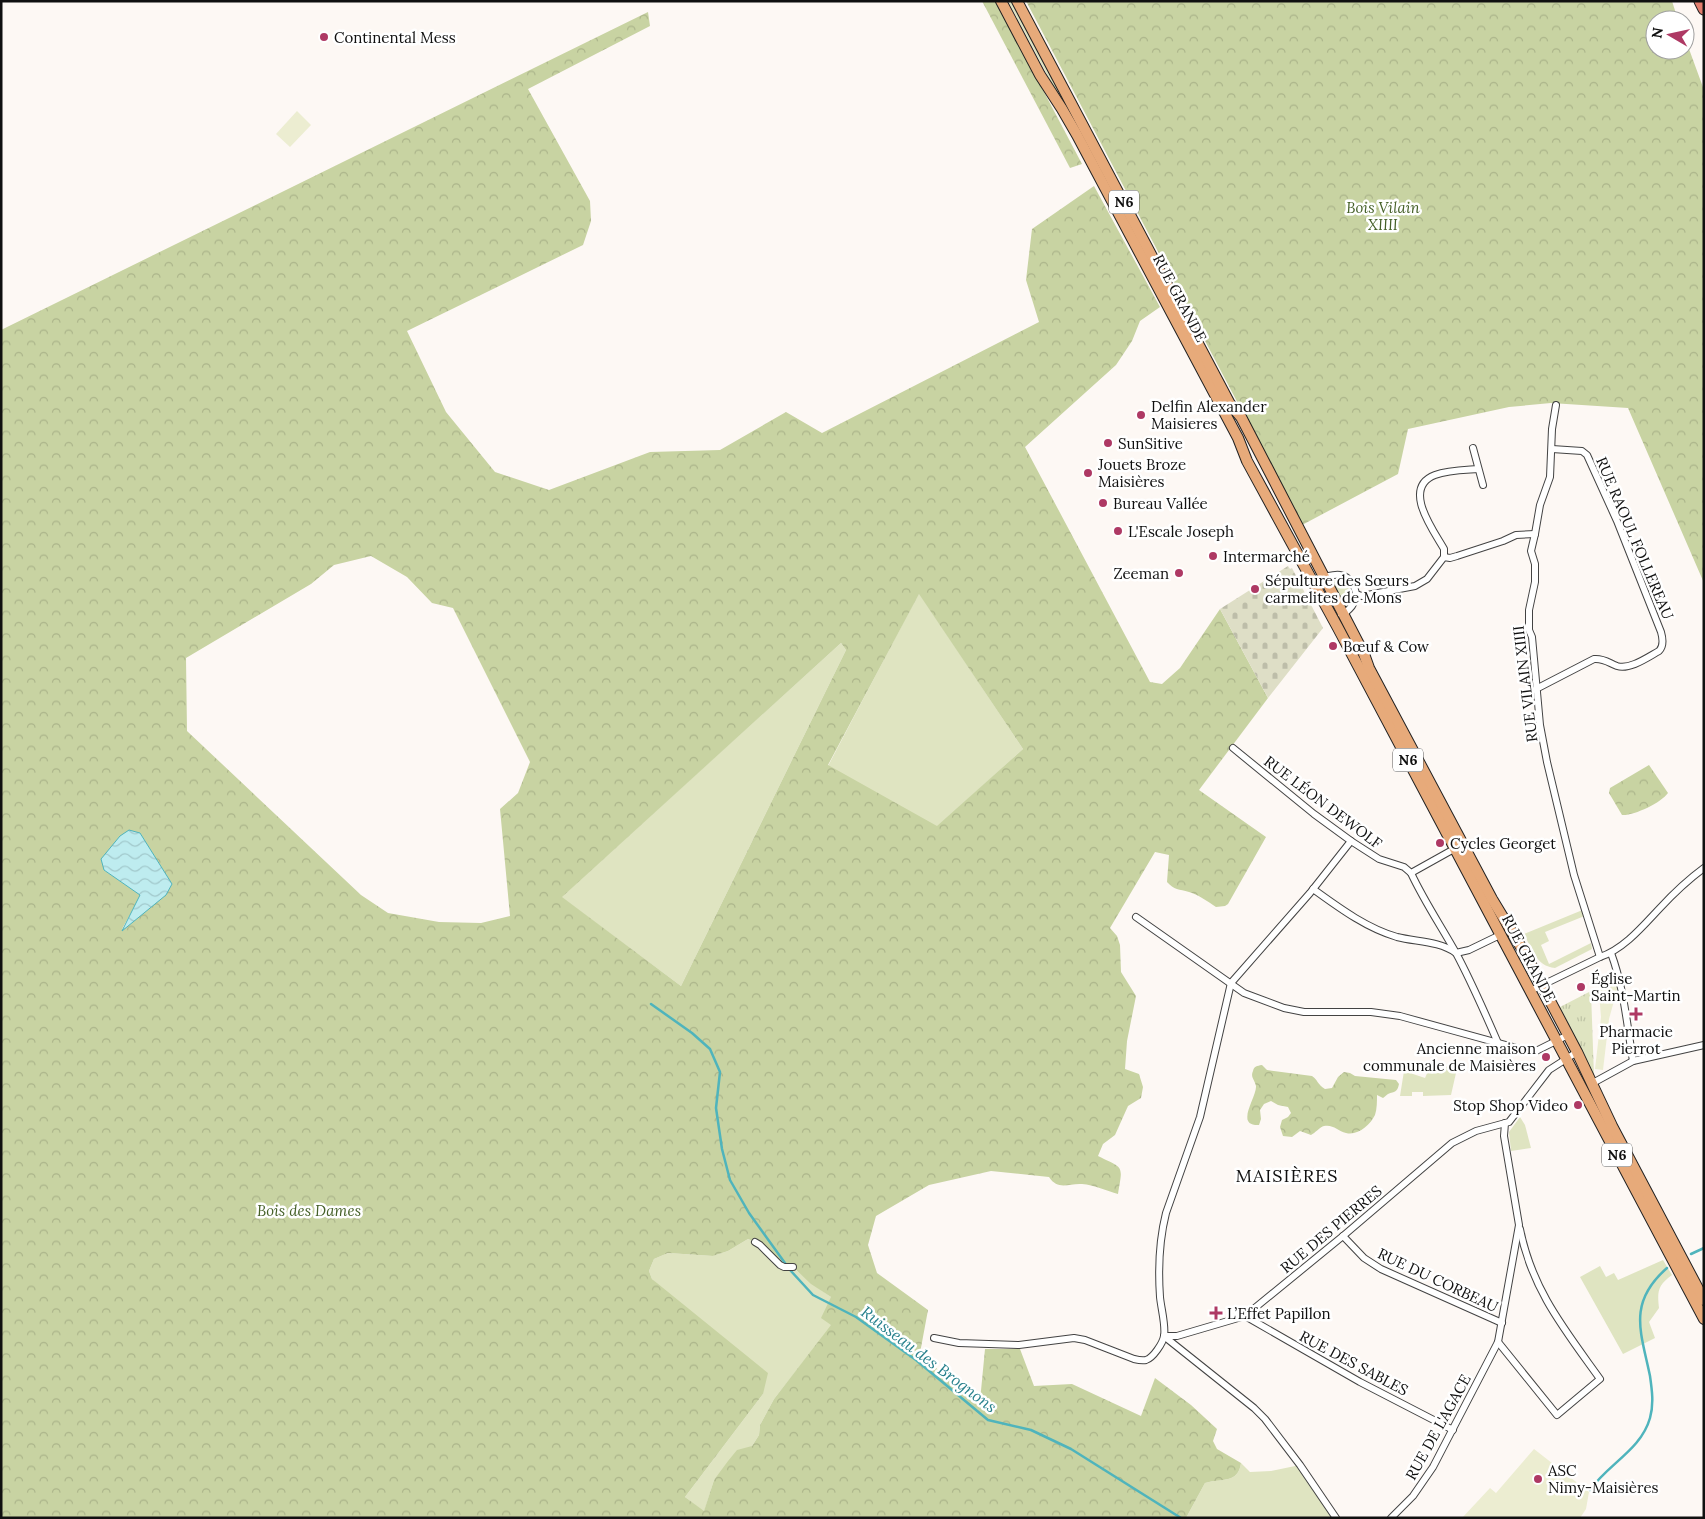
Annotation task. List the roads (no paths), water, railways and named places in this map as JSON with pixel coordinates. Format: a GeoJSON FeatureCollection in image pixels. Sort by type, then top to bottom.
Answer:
{"type":"FeatureCollection","features":[{"type":"Feature","properties":{"kind":"highway"},"geometry":{"type":"LineString","coordinates":[[1700,1],[1704,9]]}},
{"type":"Feature","properties":{"kind":"main road","name":"RUE GRANDE"},"geometry":{"type":"LineString","coordinates":[[1000,1],[1040,75],[1077,135],[1238,438],[1247,461],[1704,1319]]}},
{"type":"Feature","properties":{"kind":"main road","name":"RUE GRANDE"},"geometry":{"type":"LineString","coordinates":[[1017,1],[1230,404],[1241,417],[1364,654],[1369,668],[1473,865],[1577,1052],[1591,1084],[1704,1300]]}},
{"type":"Feature","properties":{"kind":"street","name":"RUE VILAIN XIIII"},"geometry":{"type":"LineString","coordinates":[[1556,405],[1552,429],[1550,477],[1540,505],[1531,551],[1535,564],[1535,582],[1529,630],[1532,637],[1540,725],[1557,804],[1574,875],[1600,957]]}},
{"type":"Feature","properties":{"kind":"street"},"geometry":{"type":"LineString","coordinates":[[1473,448],[1483,484]]}},
{"type":"Feature","properties":{"kind":"street","name":"RUE RAOUL FOLLEREAU"},"geometry":{"type":"LineString","coordinates":[[1536,689],[1594,659],[1601,659],[1619,667],[1625,667],[1659,651],[1662,648],[1663,642],[1656,618],[1617,521],[1587,455],[1582,450],[1552,449]]}},
{"type":"Feature","properties":{"kind":"street"},"geometry":{"type":"LineString","coordinates":[[1356,594],[1362,596],[1415,586],[1427,579],[1444,557],[1444,549],[1420,506],[1421,491],[1427,480],[1433,476],[1478,469]]}},
{"type":"Feature","properties":{"kind":"street"},"geometry":{"type":"LineString","coordinates":[[1444,557],[1457,556],[1516,535],[1535,534]]}},
{"type":"Feature","properties":{"kind":"street"},"geometry":{"type":"LineString","coordinates":[[1324,577],[1341,575],[1345,577],[1354,586],[1356,594],[1353,605],[1343,615],[1328,611]]}},
{"type":"Feature","properties":{"kind":"street","name":"RUE LÉON DEWOLF"},"geometry":{"type":"LineString","coordinates":[[1234,748],[1314,814],[1351,841],[1379,859],[1404,867],[1411,873]]}},
{"type":"Feature","properties":{"kind":"street"},"geometry":{"type":"LineString","coordinates":[[934,1338],[959,1343],[1019,1345],[1074,1338],[1085,1340],[1134,1359],[1145,1360],[1158,1349],[1164,1336],[1159,1262],[1162,1227],[1200,1117],[1231,983],[1313,889],[1351,841]]}},
{"type":"Feature","properties":{"kind":"street"},"geometry":{"type":"LineString","coordinates":[[1454,849],[1411,873],[1423,898],[1456,954],[1498,1044]]}},
{"type":"Feature","properties":{"kind":"street"},"geometry":{"type":"LineString","coordinates":[[1530,991],[1611,953],[1649,921],[1660,908],[1704,868]]}},
{"type":"Feature","properties":{"kind":"street"},"geometry":{"type":"LineString","coordinates":[[1313,889],[1342,910],[1388,934],[1443,946],[1456,954],[1500,935]]}},
{"type":"Feature","properties":{"kind":"street"},"geometry":{"type":"LineString","coordinates":[[1136,917],[1244,993],[1294,1010],[1304,1012],[1371,1012],[1400,1016],[1531,1052],[1568,1035]]}},
{"type":"Feature","properties":{"kind":"street"},"geometry":{"type":"LineString","coordinates":[[1611,953],[1623,998],[1633,1062]]}},
{"type":"Feature","properties":{"kind":"street"},"geometry":{"type":"LineString","coordinates":[[1591,1084],[1633,1062],[1704,1045]]}},
{"type":"Feature","properties":{"kind":"street"},"geometry":{"type":"LineString","coordinates":[[1505,1123],[1513,1118],[1549,1070],[1577,1052]]}},
{"type":"Feature","properties":{"kind":"street","name":"RUE DES PIERRES"},"geometry":{"type":"LineString","coordinates":[[1164,1336],[1177,1336],[1245,1316],[1343,1236],[1452,1142],[1476,1131],[1505,1123]]}},
{"type":"Feature","properties":{"kind":"street","name":"RUE DE L'AGACE"},"geometry":{"type":"LineString","coordinates":[[1498,1342],[1557,1415],[1600,1379],[1554,1315],[1528,1261],[1519,1225],[1504,1136],[1505,1123]]}},
{"type":"Feature","properties":{"kind":"street","name":"RUE DE L'AGACE"},"geometry":{"type":"LineString","coordinates":[[1391,1518],[1422,1484],[1453,1430],[1498,1342],[1519,1225]]}},
{"type":"Feature","properties":{"kind":"street","name":"RUE DU CORBEAU"},"geometry":{"type":"LineString","coordinates":[[1343,1236],[1364,1258],[1381,1269],[1502,1323]]}},
{"type":"Feature","properties":{"kind":"street"},"geometry":{"type":"LineString","coordinates":[[755,1242],[780,1265],[793,1267]]}},
{"type":"Feature","properties":{"kind":"street","name":"RUE DES SABLES"},"geometry":{"type":"LineString","coordinates":[[1245,1316],[1360,1382],[1453,1430]]}},
{"type":"Feature","properties":{"kind":"street"},"geometry":{"type":"LineString","coordinates":[[1164,1336],[1254,1408],[1265,1419],[1313,1483],[1336,1518]]}},
{"type":"Feature","properties":{"kind":"water"},"geometry":{"type":"Polygon","coordinates":[[[129,830],[140,833],[172,884],[166,895],[122,931],[140,895],[104,870],[101,859],[120,836],[129,830]]]}},
{"type":"Feature","properties":{"kind":"waterway","name":"Ruisseau des Brognons"},"geometry":{"type":"LineString","coordinates":[[651,1004],[692,1033],[710,1049],[720,1072],[716,1108],[722,1149],[730,1180],[749,1213],[790,1270],[813,1295],[856,1317],[916,1360],[988,1420],[1031,1430],[1071,1449],[1181,1518]]}},
{"type":"Feature","properties":{"kind":"waterway"},"geometry":{"type":"LineString","coordinates":[[1691,1254],[1704,1248]]}},
{"type":"Feature","properties":{"kind":"waterway"},"geometry":{"type":"LineString","coordinates":[[1590,1490],[1632,1448],[1646,1429],[1650,1418],[1652,1392],[1640,1319],[1646,1293],[1654,1281],[1667,1268]]}},
{"type":"Feature","properties":{"kind":"place","name":"Continental Mess"},"geometry":{"type":"Point","coordinates":[324,37]}},
{"type":"Feature","properties":{"kind":"place","name":"Delfin Alexander Maisieres"},"geometry":{"type":"Point","coordinates":[1141,415]}},
{"type":"Feature","properties":{"kind":"place","name":"SunSitive"},"geometry":{"type":"Point","coordinates":[1108,443]}},
{"type":"Feature","properties":{"kind":"place","name":"Jouets Broze Maisières"},"geometry":{"type":"Point","coordinates":[1088,473]}},
{"type":"Feature","properties":{"kind":"place","name":"Bureau Vallée"},"geometry":{"type":"Point","coordinates":[1103,503]}},
{"type":"Feature","properties":{"kind":"place","name":"L'Escale Joseph"},"geometry":{"type":"Point","coordinates":[1118,531]}},
{"type":"Feature","properties":{"kind":"place","name":"Intermarché"},"geometry":{"type":"Point","coordinates":[1213,556]}},
{"type":"Feature","properties":{"kind":"place","name":"Zeeman"},"geometry":{"type":"Point","coordinates":[1179,573]}},
{"type":"Feature","properties":{"kind":"place","name":"Sépulture des Sœurs carmelites de Mons"},"geometry":{"type":"Point","coordinates":[1255,589]}},
{"type":"Feature","properties":{"kind":"place","name":"Bœuf & Cow"},"geometry":{"type":"Point","coordinates":[1333,646]}},
{"type":"Feature","properties":{"kind":"place","name":"Cycles Georget"},"geometry":{"type":"Point","coordinates":[1440,843]}},
{"type":"Feature","properties":{"kind":"place","name":"Église Saint-Martin"},"geometry":{"type":"Point","coordinates":[1581,987]}},
{"type":"Feature","properties":{"kind":"place","name":"Pharmacie Pierrot"},"geometry":{"type":"Point","coordinates":[1636,1014]}},
{"type":"Feature","properties":{"kind":"place","name":"Ancienne maison communale de Maisières"},"geometry":{"type":"Point","coordinates":[1546,1057]}},
{"type":"Feature","properties":{"kind":"place","name":"Stop Shop Video"},"geometry":{"type":"Point","coordinates":[1578,1105]}},
{"type":"Feature","properties":{"kind":"place","name":"L’Effet Papillon"},"geometry":{"type":"Point","coordinates":[1216,1313]}},
{"type":"Feature","properties":{"kind":"place","name":"ASC Nimy-Maisières"},"geometry":{"type":"Point","coordinates":[1538,1479]}},
{"type":"Feature","properties":{"kind":"district","name":"MAISIÈRES"},"geometry":{"type":"Point","coordinates":[1287,1175]}},
{"type":"Feature","properties":{"kind":"park label","name":"Bois Vilain XIIII"},"geometry":{"type":"Point","coordinates":[1383,216]}},
{"type":"Feature","properties":{"kind":"park label","name":"Bois des Dames"},"geometry":{"type":"Point","coordinates":[309,1210]}}]}
